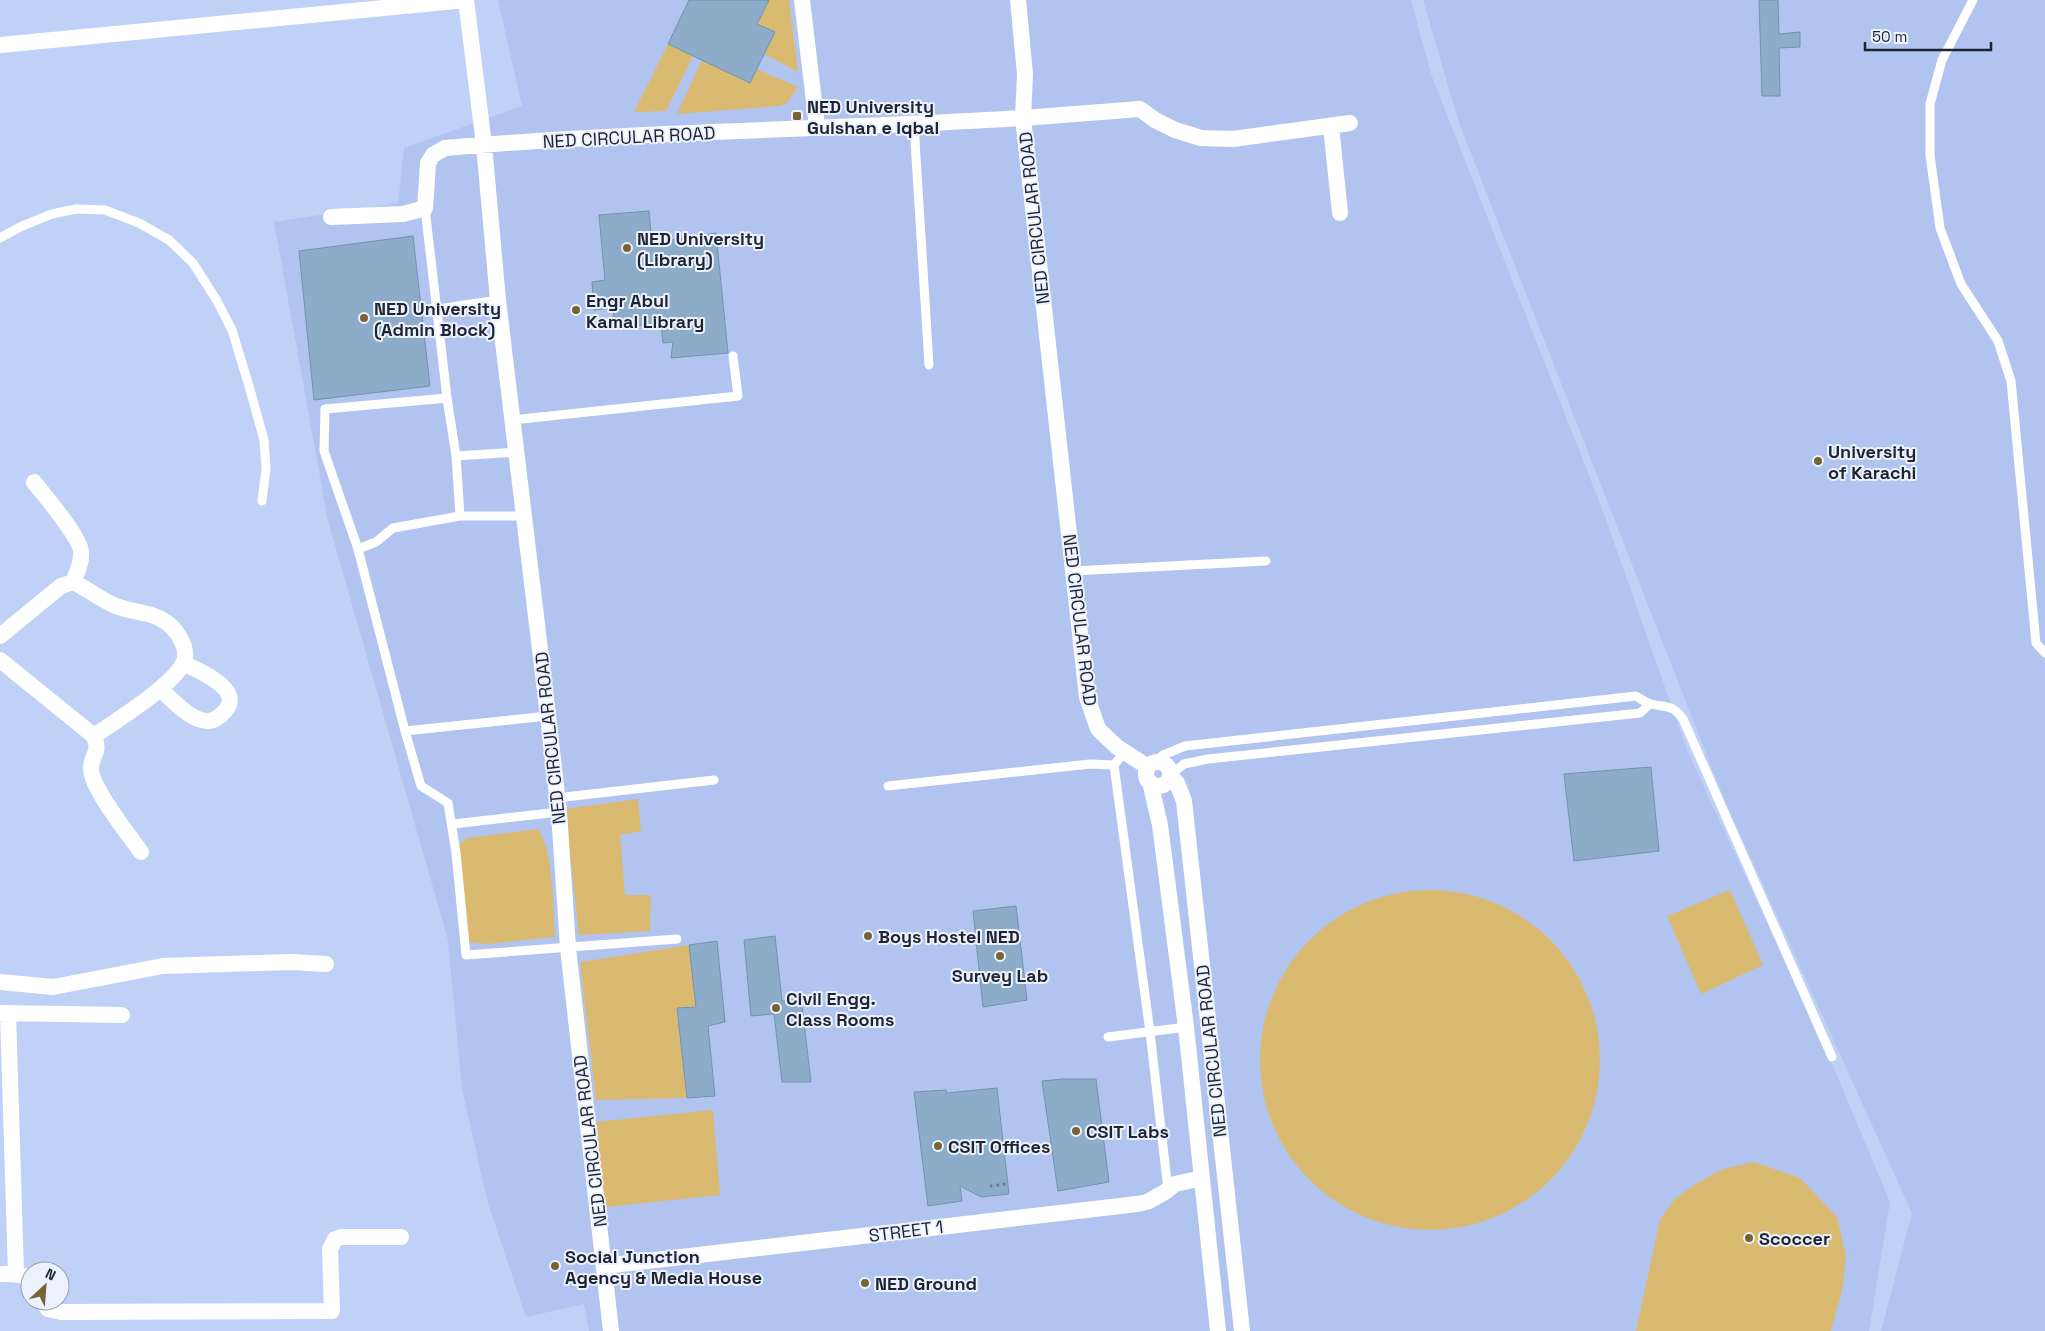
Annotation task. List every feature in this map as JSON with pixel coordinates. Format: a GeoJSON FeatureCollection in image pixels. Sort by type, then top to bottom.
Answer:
{"type":"FeatureCollection","features":[{"type":"Feature","properties":{"kind":"street"},"geometry":{"type":"LineString","coordinates":[[0,45],[466,0],[484,145]]}},
{"type":"Feature","properties":{"kind":"street"},"geometry":{"type":"LineString","coordinates":[[802,0],[817,127]]}},
{"type":"Feature","properties":{"kind":"street"},"geometry":{"type":"LineString","coordinates":[[1018,0],[1026,74],[1023,118],[1140,109],[1154,120],[1175,130],[1201,138],[1233,139],[1350,123]]}},
{"type":"Feature","properties":{"kind":"street","name":"NED CIRCULAR ROAD"},"geometry":{"type":"LineString","coordinates":[[425,208],[428,163],[433,155],[445,148],[817,127],[914,125],[1023,118],[1087,697],[1098,729],[1119,759],[1151,771],[1160,825],[1186,1027],[1218,1331]]}},
{"type":"Feature","properties":{"kind":"street"},"geometry":{"type":"LineString","coordinates":[[1331,126],[1340,213]]}},
{"type":"Feature","properties":{"kind":"street","name":"NED CIRCULAR ROAD"},"geometry":{"type":"LineString","coordinates":[[484,145],[498,300],[558,805],[568,948],[611,1331]]}},
{"type":"Feature","properties":{"kind":"street"},"geometry":{"type":"LineString","coordinates":[[330,217],[404,214],[425,208]]}},
{"type":"Feature","properties":{"kind":"street"},"geometry":{"type":"LineString","coordinates":[[34,482],[64,519],[82,550],[80,564],[73,582]]}},
{"type":"Feature","properties":{"kind":"street"},"geometry":{"type":"LineString","coordinates":[[0,636],[61,586],[73,582],[116,606],[149,613],[166,622],[176,631],[186,658],[183,664],[168,683],[94,736]]}},
{"type":"Feature","properties":{"kind":"street"},"geometry":{"type":"LineString","coordinates":[[0,660],[94,736],[98,747],[91,770],[94,782],[106,803],[141,852]]}},
{"type":"Feature","properties":{"kind":"street"},"geometry":{"type":"LineString","coordinates":[[160,689],[187,712],[198,718],[209,721],[216,719],[226,710],[229,703],[229,694],[226,689],[207,675],[183,664]]}},
{"type":"Feature","properties":{"kind":"street"},"geometry":{"type":"LineString","coordinates":[[1151,771],[1160,786],[1168,780],[1170,775]]}},
{"type":"Feature","properties":{"kind":"street","name":"NED CIRCULAR ROAD"},"geometry":{"type":"LineString","coordinates":[[1170,775],[1177,783],[1184,801],[1242,1331]]}},
{"type":"Feature","properties":{"kind":"street"},"geometry":{"type":"LineString","coordinates":[[0,982],[54,987],[163,966],[291,962],[326,964]]}},
{"type":"Feature","properties":{"kind":"street"},"geometry":{"type":"LineString","coordinates":[[15,1276],[4,1013],[122,1016]]}},
{"type":"Feature","properties":{"kind":"street","name":"STREET 1"},"geometry":{"type":"LineString","coordinates":[[604,1266],[1137,1204],[1147,1202],[1175,1184],[1202,1178]]}},
{"type":"Feature","properties":{"kind":"street"},"geometry":{"type":"LineString","coordinates":[[57,1311],[332,1311],[330,1249],[336,1239],[341,1237],[401,1237]]}},
{"type":"Feature","properties":{"kind":"lane"},"geometry":{"type":"LineString","coordinates":[[1973,0],[1942,60],[1930,104],[1930,155],[1940,228],[1960,284],[1998,341],[2012,381],[2019,477],[2036,643],[2045,653]]}},
{"type":"Feature","properties":{"kind":"lane"},"geometry":{"type":"LineString","coordinates":[[914,125],[929,365]]}},
{"type":"Feature","properties":{"kind":"lane"},"geometry":{"type":"LineString","coordinates":[[0,238],[22,226],[52,214],[76,208],[105,210],[139,223],[169,240],[193,263],[217,301],[232,330],[250,386],[264,440],[266,469],[262,501]]}},
{"type":"Feature","properties":{"kind":"lane"},"geometry":{"type":"LineString","coordinates":[[425,208],[447,398],[456,456],[460,516]]}},
{"type":"Feature","properties":{"kind":"lane"},"geometry":{"type":"LineString","coordinates":[[438,309],[498,300]]}},
{"type":"Feature","properties":{"kind":"lane"},"geometry":{"type":"LineString","coordinates":[[512,420],[738,396],[733,356]]}},
{"type":"Feature","properties":{"kind":"lane"},"geometry":{"type":"LineString","coordinates":[[447,398],[325,409],[324,451],[358,549],[421,786],[448,803],[452,824],[466,955],[677,939]]}},
{"type":"Feature","properties":{"kind":"lane"},"geometry":{"type":"LineString","coordinates":[[456,456],[516,452]]}},
{"type":"Feature","properties":{"kind":"lane"},"geometry":{"type":"LineString","coordinates":[[358,549],[376,542],[393,528],[460,516],[523,516]]}},
{"type":"Feature","properties":{"kind":"lane"},"geometry":{"type":"LineString","coordinates":[[1073,571],[1266,561]]}},
{"type":"Feature","properties":{"kind":"lane"},"geometry":{"type":"LineString","coordinates":[[1151,771],[1163,755],[1185,746],[1200,744],[1636,696],[1650,704],[1668,706],[1677,710],[1683,719],[1832,1057]]}},
{"type":"Feature","properties":{"kind":"lane"},"geometry":{"type":"LineString","coordinates":[[1170,775],[1184,764],[1208,759],[1640,713],[1650,704]]}},
{"type":"Feature","properties":{"kind":"lane"},"geometry":{"type":"LineString","coordinates":[[405,731],[548,716]]}},
{"type":"Feature","properties":{"kind":"lane"},"geometry":{"type":"LineString","coordinates":[[888,786],[1090,764],[1119,759],[1168,1190]]}},
{"type":"Feature","properties":{"kind":"lane"},"geometry":{"type":"LineString","coordinates":[[452,824],[714,780]]}},
{"type":"Feature","properties":{"kind":"lane"},"geometry":{"type":"LineString","coordinates":[[1108,1038],[1186,1027]]}},
{"type":"Feature","properties":{"kind":"path"},"geometry":{"type":"LineString","coordinates":[[990,1186],[1008,1184]]}},
{"type":"Feature","properties":{"kind":"shaded area"},"geometry":{"type":"Polygon","coordinates":[[[498,0],[1411,0],[1431,74],[1603,511],[1687,750],[1833,1066],[1890,1202],[1869,1331],[589,1331],[584,1304],[526,1317],[487,1200],[462,1089],[448,940],[328,521],[274,222],[398,203],[404,148],[522,106],[498,0]]]}},
{"type":"Feature","properties":{"kind":"shaded area"},"geometry":{"type":"Polygon","coordinates":[[[769,0],[789,0],[798,72],[764,54],[774,32],[757,24],[769,0]]]}},
{"type":"Feature","properties":{"kind":"shaded area","name":"University of Karachi"},"geometry":{"type":"Polygon","coordinates":[[[1423,0],[2045,0],[2045,1331],[1881,1331],[1912,1213],[1724,799],[1459,123],[1423,0]]]}},
{"type":"Feature","properties":{"kind":"shaded area"},"geometry":{"type":"Polygon","coordinates":[[[668,44],[693,56],[666,111],[634,112],[668,44]]]}},
{"type":"Feature","properties":{"kind":"shaded area"},"geometry":{"type":"Polygon","coordinates":[[[702,60],[750,83],[757,69],[798,87],[787,103],[780,106],[677,114],[702,60]]]}},
{"type":"Feature","properties":{"kind":"shaded area"},"geometry":{"type":"Polygon","coordinates":[[[638,799],[641,831],[620,835],[625,895],[651,895],[650,931],[579,935],[565,809],[638,799]]]}},
{"type":"Feature","properties":{"kind":"shaded area"},"geometry":{"type":"Polygon","coordinates":[[[538,829],[543,839],[550,866],[555,937],[487,944],[465,942],[454,849],[467,838],[538,829]]]}},
{"type":"Feature","properties":{"kind":"shaded area"},"geometry":{"type":"Polygon","coordinates":[[[1430,890],[1463,893],[1479,897],[1510,910],[1538,928],[1562,952],[1580,980],[1593,1011],[1597,1027],[1600,1060],[1597,1093],[1593,1109],[1580,1140],[1562,1168],[1538,1192],[1510,1210],[1479,1223],[1463,1227],[1430,1230],[1397,1227],[1381,1223],[1350,1210],[1322,1192],[1298,1168],[1280,1140],[1267,1109],[1263,1093],[1260,1060],[1263,1027],[1267,1011],[1280,980],[1298,952],[1322,928],[1350,910],[1381,897],[1397,893],[1430,890]]]}},
{"type":"Feature","properties":{"kind":"shaded area"},"geometry":{"type":"Polygon","coordinates":[[[1730,890],[1763,965],[1701,994],[1667,916],[1730,890]]]}},
{"type":"Feature","properties":{"kind":"shaded area"},"geometry":{"type":"Polygon","coordinates":[[[689,945],[696,1007],[677,1008],[687,1098],[596,1100],[580,962],[689,945]]]}},
{"type":"Feature","properties":{"kind":"shaded area"},"geometry":{"type":"Polygon","coordinates":[[[713,1110],[720,1195],[605,1207],[595,1122],[713,1110]]]}},
{"type":"Feature","properties":{"kind":"shaded area","name":"Scoccer"},"geometry":{"type":"Polygon","coordinates":[[[1754,1162],[1800,1178],[1837,1217],[1846,1256],[1843,1286],[1831,1331],[1636,1331],[1660,1219],[1675,1199],[1697,1183],[1723,1169],[1754,1162]]]}},
{"type":"Feature","properties":{"kind":"building"},"geometry":{"type":"Polygon","coordinates":[[[689,0],[769,0],[757,24],[775,32],[750,83],[668,44],[689,0]]]}},
{"type":"Feature","properties":{"kind":"building"},"geometry":{"type":"Polygon","coordinates":[[[1759,0],[1778,0],[1779,34],[1800,32],[1800,47],[1779,48],[1780,96],[1762,96],[1759,0]]]}},
{"type":"Feature","properties":{"kind":"building"},"geometry":{"type":"Polygon","coordinates":[[[649,211],[652,243],[716,233],[728,353],[671,358],[673,342],[663,343],[661,323],[615,328],[613,308],[594,310],[592,282],[605,280],[599,215],[649,211]]]}},
{"type":"Feature","properties":{"kind":"building","name":"NED University (Admin Block)"},"geometry":{"type":"Polygon","coordinates":[[[413,236],[430,386],[314,400],[299,251],[413,236]]]}},
{"type":"Feature","properties":{"kind":"building"},"geometry":{"type":"Polygon","coordinates":[[[1651,767],[1659,851],[1574,861],[1564,774],[1651,767]]]}},
{"type":"Feature","properties":{"kind":"building","name":"Survey Lab"},"geometry":{"type":"Polygon","coordinates":[[[1016,906],[1027,1000],[983,1007],[973,911],[1016,906]]]}},
{"type":"Feature","properties":{"kind":"building","name":"Civil Engg. Class Rooms"},"geometry":{"type":"Polygon","coordinates":[[[775,936],[782,1001],[801,998],[811,1082],[782,1082],[774,1014],[751,1016],[744,940],[775,936]]]}},
{"type":"Feature","properties":{"kind":"building"},"geometry":{"type":"Polygon","coordinates":[[[717,941],[725,1022],[708,1026],[715,1096],[687,1098],[677,1008],[696,1007],[689,945],[717,941]]]}},
{"type":"Feature","properties":{"kind":"building","name":"CSIT Labs"},"geometry":{"type":"Polygon","coordinates":[[[1096,1079],[1109,1182],[1058,1191],[1042,1081],[1096,1079]]]}},
{"type":"Feature","properties":{"kind":"building"},"geometry":{"type":"Polygon","coordinates":[[[997,1088],[1009,1194],[981,1197],[960,1186],[962,1201],[928,1206],[914,1092],[946,1090],[947,1093],[997,1088]]]}},
{"type":"Feature","properties":{"kind":"place","name":"NED University Gulshan e Iqbal"},"geometry":{"type":"Point","coordinates":[797,116]}},
{"type":"Feature","properties":{"kind":"place","name":"NED University (Library)"},"geometry":{"type":"Point","coordinates":[627,248]}},
{"type":"Feature","properties":{"kind":"place","name":"Engr Abul Kamal Library"},"geometry":{"type":"Point","coordinates":[576,310]}},
{"type":"Feature","properties":{"kind":"place","name":"NED University (Admin Block)"},"geometry":{"type":"Point","coordinates":[364,318]}},
{"type":"Feature","properties":{"kind":"place","name":"University of Karachi"},"geometry":{"type":"Point","coordinates":[1818,461]}},
{"type":"Feature","properties":{"kind":"place","name":"Boys Hostel NED"},"geometry":{"type":"Point","coordinates":[868,936]}},
{"type":"Feature","properties":{"kind":"place","name":"Survey Lab"},"geometry":{"type":"Point","coordinates":[1000,956]}},
{"type":"Feature","properties":{"kind":"place","name":"Civil Engg. Class Rooms"},"geometry":{"type":"Point","coordinates":[776,1008]}},
{"type":"Feature","properties":{"kind":"place","name":"CSIT Labs"},"geometry":{"type":"Point","coordinates":[1076,1131]}},
{"type":"Feature","properties":{"kind":"place","name":"CSIT Offices"},"geometry":{"type":"Point","coordinates":[938,1146]}},
{"type":"Feature","properties":{"kind":"place","name":"Scoccer"},"geometry":{"type":"Point","coordinates":[1749,1238]}},
{"type":"Feature","properties":{"kind":"place","name":"Social Junction Agency & Media House"},"geometry":{"type":"Point","coordinates":[555,1266]}},
{"type":"Feature","properties":{"kind":"place","name":"NED Ground"},"geometry":{"type":"Point","coordinates":[865,1283]}}]}
